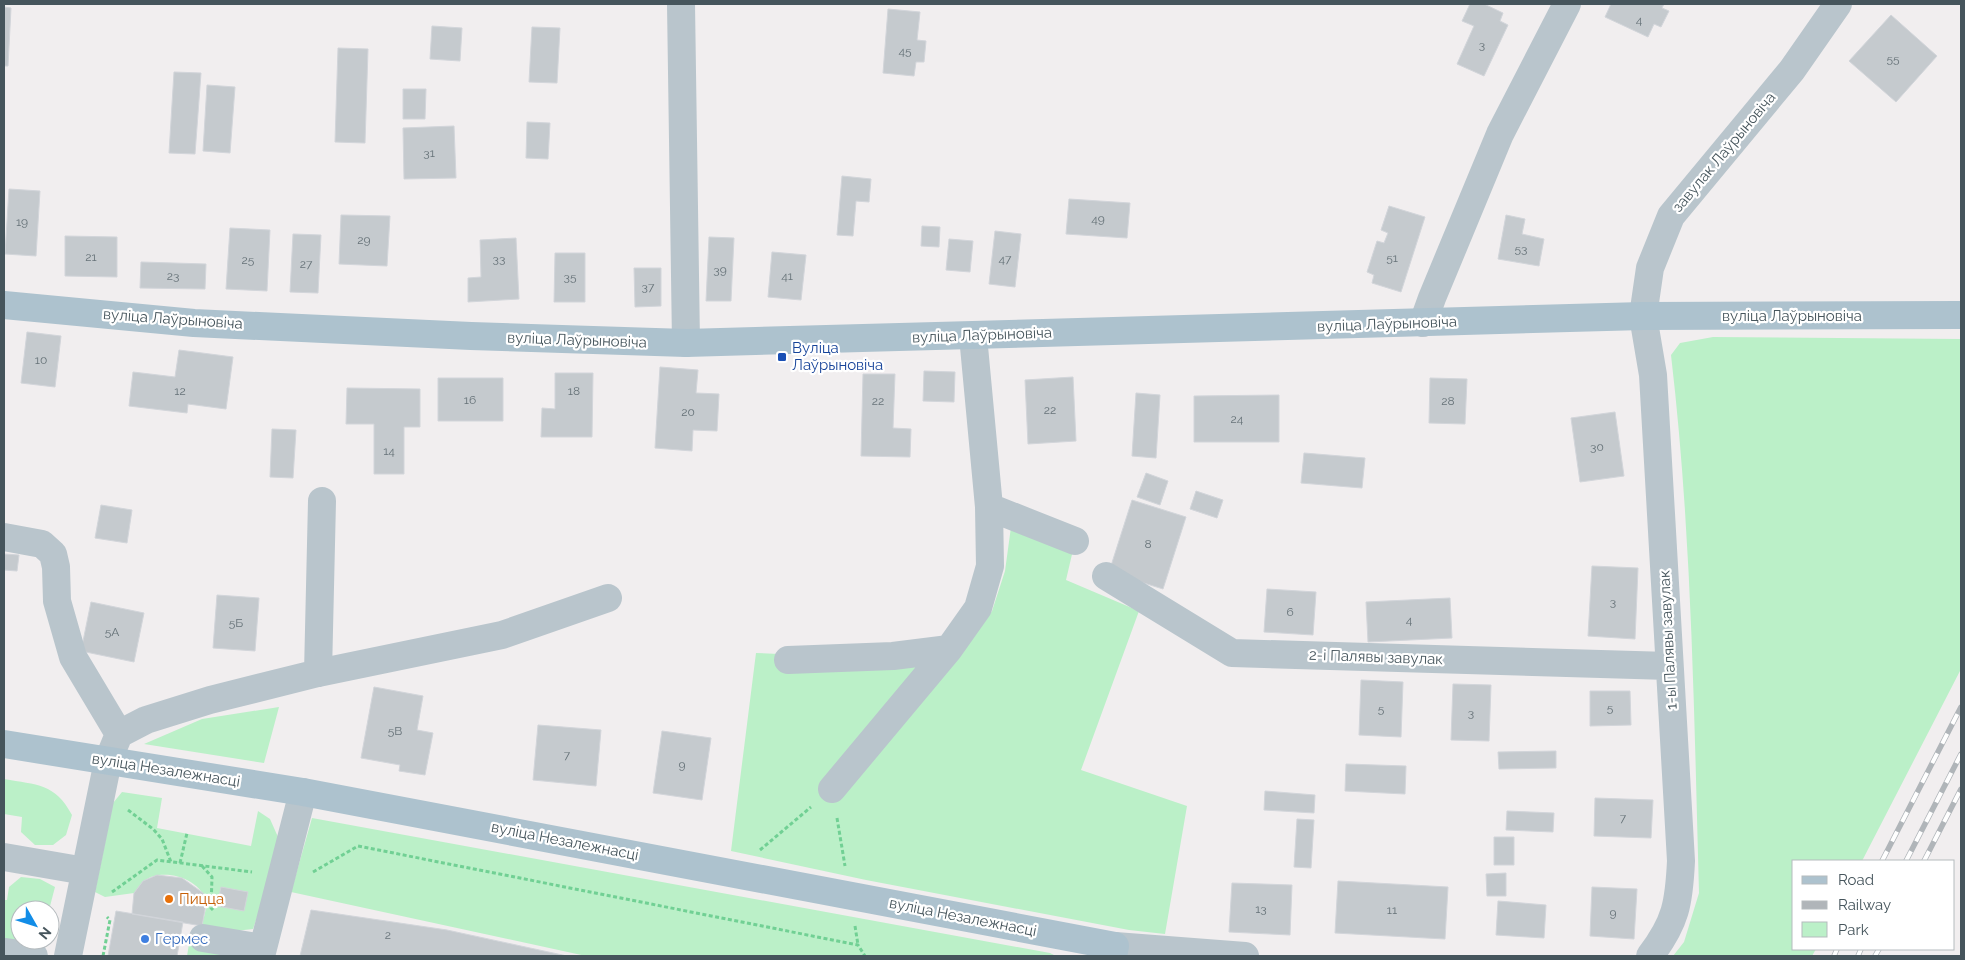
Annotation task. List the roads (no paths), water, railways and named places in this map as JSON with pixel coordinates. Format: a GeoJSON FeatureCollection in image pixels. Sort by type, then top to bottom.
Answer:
{"type":"FeatureCollection","features":[{"type":"Feature","properties":{"kind":"main road","name":"вуліца Лаўрыновіча"},"geometry":{"type":"LineString","coordinates":[[4,304],[194,323],[686,344],[1643,316],[1961,315]]}},
{"type":"Feature","properties":{"kind":"main road","name":"вуліца Незалежнасці"},"geometry":{"type":"LineString","coordinates":[[4,744],[303,792],[851,896],[1114,951]]}},
{"type":"Feature","properties":{"kind":"street"},"geometry":{"type":"LineString","coordinates":[[681,4],[686,344]]}},
{"type":"Feature","properties":{"kind":"street"},"geometry":{"type":"LineString","coordinates":[[1423,323],[1500,134],[1567,4]]}},
{"type":"Feature","properties":{"kind":"street","name":"завулак Лаўрыновіча"},"geometry":{"type":"LineString","coordinates":[[1643,316],[1650,268],[1671,216],[1792,70],[1838,4]]}},
{"type":"Feature","properties":{"kind":"street","name":"1-ы Палявы завулак"},"geometry":{"type":"LineString","coordinates":[[1643,316],[1653,375],[1681,862],[1680,894],[1673,921],[1650,956]]}},
{"type":"Feature","properties":{"kind":"street"},"geometry":{"type":"LineString","coordinates":[[832,789],[949,650],[978,608],[990,566],[989,507],[973,336]]}},
{"type":"Feature","properties":{"kind":"street"},"geometry":{"type":"LineString","coordinates":[[318,673],[322,502]]}},
{"type":"Feature","properties":{"kind":"street"},"geometry":{"type":"LineString","coordinates":[[989,507],[1075,541]]}},
{"type":"Feature","properties":{"kind":"street"},"geometry":{"type":"LineString","coordinates":[[4,538],[42,544],[53,554],[56,567],[58,601],[73,657],[119,734]]}},
{"type":"Feature","properties":{"kind":"street","name":"2-і Палявы завулак"},"geometry":{"type":"LineString","coordinates":[[1106,576],[1232,653],[1669,666]]}},
{"type":"Feature","properties":{"kind":"street"},"geometry":{"type":"LineString","coordinates":[[68,956],[108,761],[119,734],[146,720],[210,700],[318,673],[502,635],[608,598]]}},
{"type":"Feature","properties":{"kind":"street"},"geometry":{"type":"LineString","coordinates":[[788,660],[893,656],[949,650]]}},
{"type":"Feature","properties":{"kind":"street"},"geometry":{"type":"LineString","coordinates":[[203,938],[233,942],[262,952],[303,792]]}},
{"type":"Feature","properties":{"kind":"street"},"geometry":{"type":"LineString","coordinates":[[4,857],[85,871]]}},
{"type":"Feature","properties":{"kind":"street"},"geometry":{"type":"LineString","coordinates":[[1114,951],[1245,956]]}},
{"type":"Feature","properties":{"kind":"street"},"geometry":{"type":"LineString","coordinates":[[4,952],[34,956]]}},
{"type":"Feature","properties":{"kind":"railway"},"geometry":{"type":"LineString","coordinates":[[1883,860],[1961,707]]}},
{"type":"Feature","properties":{"kind":"railway"},"geometry":{"type":"LineString","coordinates":[[1907,860],[1961,754]]}},
{"type":"Feature","properties":{"kind":"railway"},"geometry":{"type":"LineString","coordinates":[[1925,860],[1961,789]]}},
{"type":"Feature","properties":{"kind":"railway"},"geometry":{"type":"LineString","coordinates":[[1834,956],[1837,950]]}},
{"type":"Feature","properties":{"kind":"railway"},"geometry":{"type":"LineString","coordinates":[[1858,956],[1861,950]]}},
{"type":"Feature","properties":{"kind":"railway"},"geometry":{"type":"LineString","coordinates":[[1875,956],[1878,950]]}},
{"type":"Feature","properties":{"kind":"place","name":"Вуліца Лаўрыновіча"},"geometry":{"type":"Point","coordinates":[782,357]}},
{"type":"Feature","properties":{"kind":"place","name":"Пицца"},"geometry":{"type":"Point","coordinates":[169,899]}},
{"type":"Feature","properties":{"kind":"place","name":"Гермес"},"geometry":{"type":"Point","coordinates":[145,939]}}]}
